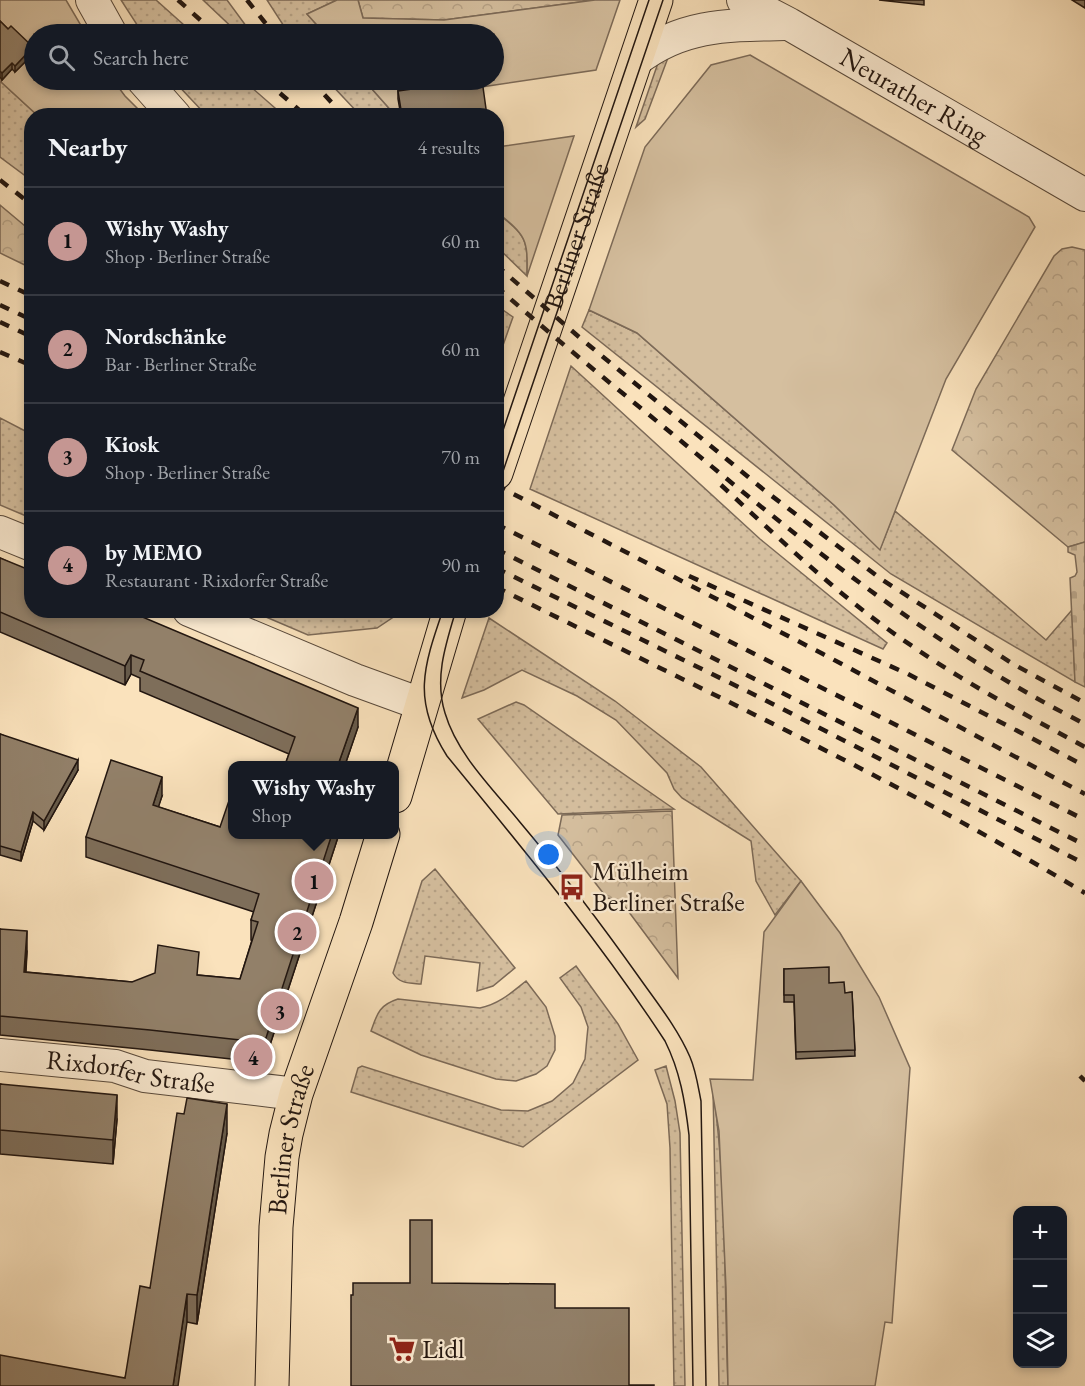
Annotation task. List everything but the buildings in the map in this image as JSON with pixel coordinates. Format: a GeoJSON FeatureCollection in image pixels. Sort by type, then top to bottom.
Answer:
{"type":"FeatureCollection","features":[{"type":"Feature","properties":{"kind":"main road","name":"Berliner Straße"},"geometry":{"type":"LineString","coordinates":[[504,424],[656,0]]}},
{"type":"Feature","properties":{"kind":"main road"},"geometry":{"type":"LineString","coordinates":[[399,782],[448,618]]}},
{"type":"Feature","properties":{"kind":"main road","name":"Berliner Straße"},"geometry":{"type":"LineString","coordinates":[[272,1386],[276,1227],[282,1157],[296,1094],[356,922],[381,839]]}},
{"type":"Feature","properties":{"kind":"street"},"geometry":{"type":"LineString","coordinates":[[92,0],[105,24]]}},
{"type":"Feature","properties":{"kind":"street","name":"Neurather Ring"},"geometry":{"type":"LineString","coordinates":[[743,0],[779,12],[1085,195]]}},
{"type":"Feature","properties":{"kind":"street"},"geometry":{"type":"LineString","coordinates":[[636,60],[659,44],[691,31],[731,25],[779,12]]}},
{"type":"Feature","properties":{"kind":"street"},"geometry":{"type":"LineString","coordinates":[[152,90],[168,108]]}},
{"type":"Feature","properties":{"kind":"street"},"geometry":{"type":"LineString","coordinates":[[0,532],[24,542]]}},
{"type":"Feature","properties":{"kind":"street"},"geometry":{"type":"LineString","coordinates":[[208,618],[355,680],[421,704]]}},
{"type":"Feature","properties":{"kind":"street","name":"Rixdorfer Straße"},"geometry":{"type":"LineString","coordinates":[[0,1055],[115,1066],[145,1076],[296,1094]]}},
{"type":"Feature","properties":{"kind":"green space"},"geometry":{"type":"Polygon","coordinates":[[[0,0],[66,0],[80,24],[24,24],[24,90],[120,90],[137,108],[29,108],[0,81],[0,0]]]}},
{"type":"Feature","properties":{"kind":"green space"},"geometry":{"type":"Polygon","coordinates":[[[121,0],[156,0],[183,24],[137,24],[121,0]]]}},
{"type":"Feature","properties":{"kind":"green space"},"geometry":{"type":"Polygon","coordinates":[[[203,0],[227,0],[245,24],[228,24],[203,0]]]}},
{"type":"Feature","properties":{"kind":"green space"},"geometry":{"type":"Polygon","coordinates":[[[267,0],[337,0],[307,14],[316,24],[283,24],[267,0]]]}},
{"type":"Feature","properties":{"kind":"green space"},"geometry":{"type":"Polygon","coordinates":[[[337,0],[358,0],[363,18],[444,20],[595,0],[620,0],[596,70],[504,84],[504,24],[316,24],[307,14],[337,0]]]}},
{"type":"Feature","properties":{"kind":"green space"},"geometry":{"type":"Polygon","coordinates":[[[358,0],[595,0],[444,20],[363,18],[358,0]]]}},
{"type":"Feature","properties":{"kind":"green space"},"geometry":{"type":"Polygon","coordinates":[[[669,55],[645,119],[636,127],[658,63],[669,55]]]}},
{"type":"Feature","properties":{"kind":"green space"},"geometry":{"type":"Polygon","coordinates":[[[750,55],[1029,217],[1035,227],[946,379],[880,550],[834,505],[637,333],[589,310],[645,147],[711,65],[750,55]]]}},
{"type":"Feature","properties":{"kind":"green space"},"geometry":{"type":"Polygon","coordinates":[[[0,81],[29,108],[24,108],[24,175],[0,157],[0,81]]]}},
{"type":"Feature","properties":{"kind":"green space"},"geometry":{"type":"Polygon","coordinates":[[[182,90],[254,90],[275,108],[199,108],[182,90]]]}},
{"type":"Feature","properties":{"kind":"green space"},"geometry":{"type":"Polygon","coordinates":[[[336,90],[373,90],[389,108],[353,108],[336,90]]]}},
{"type":"Feature","properties":{"kind":"green space"},"geometry":{"type":"Polygon","coordinates":[[[373,90],[461,90],[434,94],[433,108],[389,108],[373,90]]]}},
{"type":"Feature","properties":{"kind":"green space"},"geometry":{"type":"Polygon","coordinates":[[[574,136],[527,276],[526,245],[520,233],[504,218],[504,146],[574,136]]]}},
{"type":"Feature","properties":{"kind":"green space"},"geometry":{"type":"Polygon","coordinates":[[[0,205],[24,225],[24,265],[0,253],[0,205]]]}},
{"type":"Feature","properties":{"kind":"green space"},"geometry":{"type":"Polygon","coordinates":[[[504,219],[514,227],[526,245],[527,276],[504,254],[504,219]]]}},
{"type":"Feature","properties":{"kind":"green space"},"geometry":{"type":"Polygon","coordinates":[[[1072,247],[1085,250],[1085,542],[1068,547],[952,450],[976,389],[1054,256],[1062,249],[1072,247]]]}},
{"type":"Feature","properties":{"kind":"green space"},"geometry":{"type":"Polygon","coordinates":[[[589,310],[637,333],[834,505],[880,549],[895,511],[1046,640],[1072,610],[1075,682],[891,574],[582,327],[589,310]]]}},
{"type":"Feature","properties":{"kind":"green space"},"geometry":{"type":"Polygon","coordinates":[[[504,311],[513,317],[504,342],[504,311]]]}},
{"type":"Feature","properties":{"kind":"green space"},"geometry":{"type":"Polygon","coordinates":[[[571,366],[760,539],[887,643],[883,649],[530,489],[571,366]]]}},
{"type":"Feature","properties":{"kind":"green space"},"geometry":{"type":"Polygon","coordinates":[[[0,418],[24,430],[24,515],[0,505],[0,418]]]}},
{"type":"Feature","properties":{"kind":"green space"},"geometry":{"type":"Polygon","coordinates":[[[1085,542],[1085,687],[1075,682],[1070,578],[1077,572],[1075,555],[1068,552],[1068,547],[1085,542]]]}},
{"type":"Feature","properties":{"kind":"green space"},"geometry":{"type":"Polygon","coordinates":[[[268,618],[392,618],[377,628],[308,635],[268,618]]]}},
{"type":"Feature","properties":{"kind":"green space"},"geometry":{"type":"Polygon","coordinates":[[[489,618],[615,701],[701,767],[801,881],[775,915],[756,881],[751,841],[682,798],[674,789],[667,773],[616,720],[577,696],[522,670],[484,690],[462,698],[489,618]]]}},
{"type":"Feature","properties":{"kind":"green space"},"geometry":{"type":"Polygon","coordinates":[[[516,702],[524,705],[674,809],[558,814],[478,719],[516,702]]]}},
{"type":"Feature","properties":{"kind":"green space"},"geometry":{"type":"Polygon","coordinates":[[[672,811],[678,978],[620,900],[607,898],[558,835],[562,815],[672,811]]]}},
{"type":"Feature","properties":{"kind":"green space"},"geometry":{"type":"Polygon","coordinates":[[[435,869],[515,968],[493,986],[477,991],[480,963],[425,956],[421,984],[402,981],[393,973],[422,881],[435,869]]]}},
{"type":"Feature","properties":{"kind":"green space"},"geometry":{"type":"Polygon","coordinates":[[[801,881],[840,933],[879,997],[910,1068],[892,1323],[885,1322],[875,1386],[728,1386],[719,1131],[710,1079],[753,1080],[764,932],[801,881]]]}},
{"type":"Feature","properties":{"kind":"green space"},"geometry":{"type":"Polygon","coordinates":[[[576,966],[618,1024],[638,1060],[523,1147],[351,1092],[358,1068],[362,1066],[501,1110],[528,1111],[552,1101],[573,1083],[585,1059],[588,1027],[581,1007],[560,978],[576,966]]]}},
{"type":"Feature","properties":{"kind":"green space"},"geometry":{"type":"Polygon","coordinates":[[[526,981],[546,1007],[555,1036],[555,1050],[547,1066],[536,1074],[516,1081],[496,1079],[421,1055],[371,1031],[383,1007],[398,999],[480,1008],[499,1001],[526,981]]]}},
{"type":"Feature","properties":{"kind":"green space"},"geometry":{"type":"Polygon","coordinates":[[[666,1066],[680,1133],[685,1386],[674,1386],[670,1148],[667,1104],[655,1070],[666,1066]]]}},
{"type":"Feature","properties":{"kind":"green space"},"geometry":{"type":"Polygon","coordinates":[[[713,1089],[723,1200],[728,1386],[719,1386],[713,1089]]]}},
{"type":"Feature","properties":{"kind":"tram line"},"geometry":{"type":"LineString","coordinates":[[504,427],[649,0]]}},
{"type":"Feature","properties":{"kind":"tram line"},"geometry":{"type":"LineString","coordinates":[[504,468],[663,0]]}},
{"type":"Feature","properties":{"kind":"tram line"},"geometry":{"type":"LineString","coordinates":[[440,618],[430,650],[424,684],[425,701],[436,736],[447,756],[614,967],[665,1041],[675,1064],[684,1098],[689,1135],[693,1386]]}},
{"type":"Feature","properties":{"kind":"tram line"},"geometry":{"type":"LineString","coordinates":[[454,618],[443,661],[441,687],[445,713],[458,743],[476,770],[582,899],[626,959],[674,1027],[694,1068],[701,1101],[706,1386]]}},
{"type":"Feature","properties":{"kind":"railway"},"geometry":{"type":"LineString","coordinates":[[178,0],[205,24]]}},
{"type":"Feature","properties":{"kind":"railway"},"geometry":{"type":"LineString","coordinates":[[247,0],[266,24]]}},
{"type":"Feature","properties":{"kind":"railway"},"geometry":{"type":"LineString","coordinates":[[276,90],[297,108]]}},
{"type":"Feature","properties":{"kind":"railway"},"geometry":{"type":"LineString","coordinates":[[320,90],[337,108]]}},
{"type":"Feature","properties":{"kind":"railway"},"geometry":{"type":"LineString","coordinates":[[0,180],[24,199]]}},
{"type":"Feature","properties":{"kind":"railway"},"geometry":{"type":"LineString","coordinates":[[504,272],[764,490],[881,579],[1013,664],[1085,703]]}},
{"type":"Feature","properties":{"kind":"railway"},"geometry":{"type":"LineString","coordinates":[[0,281],[24,292]]}},
{"type":"Feature","properties":{"kind":"railway"},"geometry":{"type":"LineString","coordinates":[[504,293],[588,365],[825,557],[925,629],[977,663],[1085,724]]}},
{"type":"Feature","properties":{"kind":"railway"},"geometry":{"type":"LineString","coordinates":[[0,305],[24,316]]}},
{"type":"Feature","properties":{"kind":"railway"},"geometry":{"type":"LineString","coordinates":[[0,322],[24,333]]}},
{"type":"Feature","properties":{"kind":"railway"},"geometry":{"type":"LineString","coordinates":[[0,352],[24,362]]}},
{"type":"Feature","properties":{"kind":"railway"},"geometry":{"type":"LineString","coordinates":[[721,485],[814,569],[886,628],[975,686],[1085,747]]}},
{"type":"Feature","properties":{"kind":"railway"},"geometry":{"type":"LineString","coordinates":[[504,489],[823,654],[1085,794]]}},
{"type":"Feature","properties":{"kind":"railway"},"geometry":{"type":"LineString","coordinates":[[504,528],[1085,820]]}},
{"type":"Feature","properties":{"kind":"railway"},"geometry":{"type":"LineString","coordinates":[[504,553],[1085,845]]}},
{"type":"Feature","properties":{"kind":"railway"},"geometry":{"type":"LineString","coordinates":[[504,572],[765,700],[1085,864]]}},
{"type":"Feature","properties":{"kind":"railway"},"geometry":{"type":"LineString","coordinates":[[689,576],[908,674],[1085,766]]}},
{"type":"Feature","properties":{"kind":"railway"},"geometry":{"type":"LineString","coordinates":[[504,591],[868,772],[1014,851],[1085,893]]}},
{"type":"Feature","properties":{"kind":"railway"},"geometry":{"type":"LineString","coordinates":[[1080,1076],[1085,1081]]}},
{"type":"Feature","properties":{"kind":"place","name":"Wishy Washy"},"geometry":{"type":"Point","coordinates":[314,881]}},
{"type":"Feature","properties":{"kind":"place","name":"Mülheim Berliner Straße"},"geometry":{"type":"Point","coordinates":[572,887]}},
{"type":"Feature","properties":{"kind":"place","name":"Nordschänke"},"geometry":{"type":"Point","coordinates":[297,932]}},
{"type":"Feature","properties":{"kind":"place","name":"Kiosk"},"geometry":{"type":"Point","coordinates":[280,1011]}},
{"type":"Feature","properties":{"kind":"place","name":"by MEMO"},"geometry":{"type":"Point","coordinates":[253,1057]}},
{"type":"Feature","properties":{"kind":"place","name":"Lidl"},"geometry":{"type":"Point","coordinates":[402,1349]}}]}
